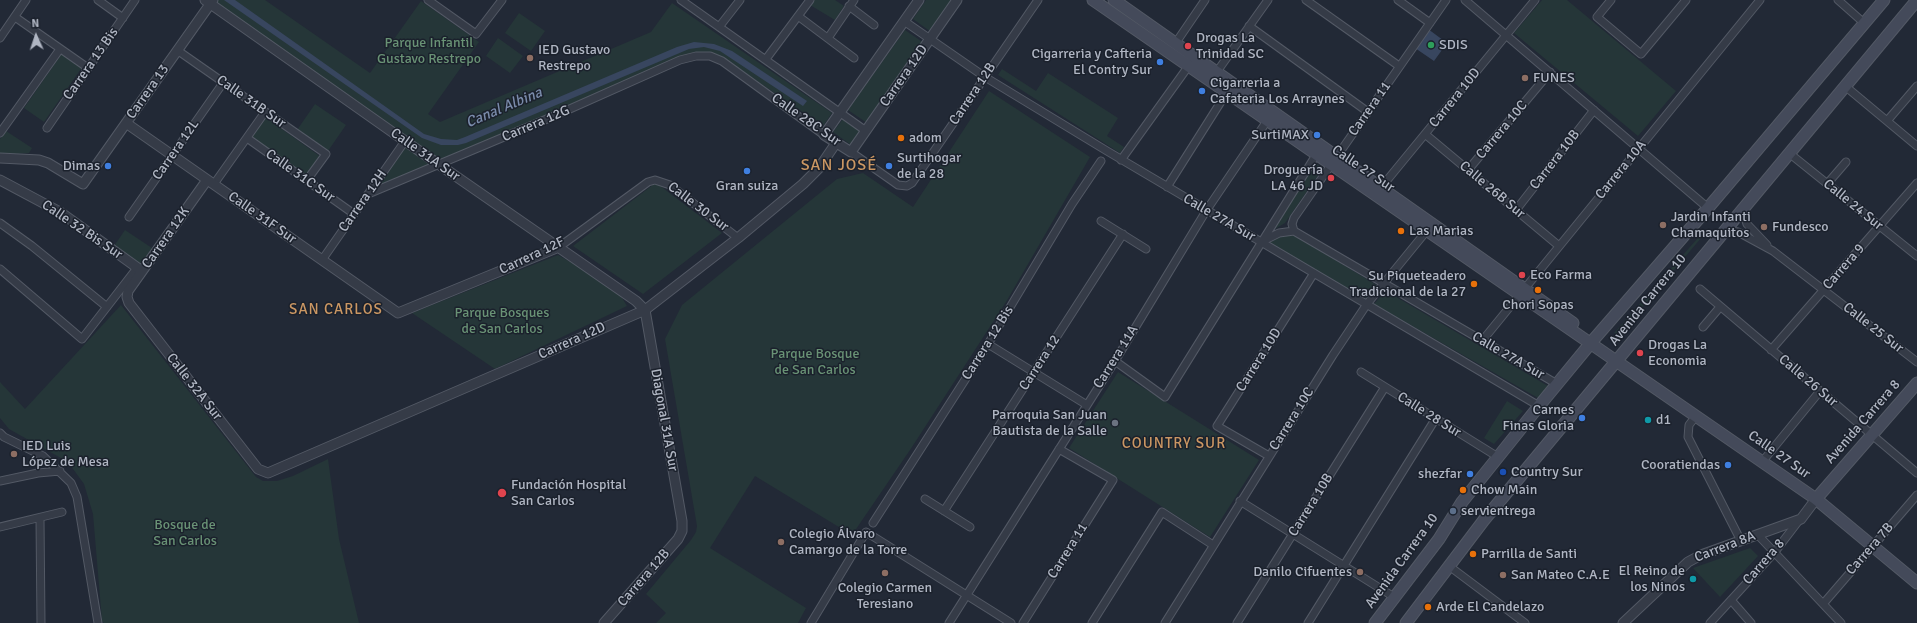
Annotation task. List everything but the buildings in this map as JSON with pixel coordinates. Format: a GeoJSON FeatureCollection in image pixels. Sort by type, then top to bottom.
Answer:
{"type":"FeatureCollection","features":[{"type":"Feature","properties":{"kind":"main road","name":"Calle 27 Sur"},"geometry":{"type":"LineString","coordinates":[[1093,0],[1192,62],[1593,341],[1617,361],[1816,499],[1917,583]]}},
{"type":"Feature","properties":{"kind":"main road","name":"Calle 27 Sur"},"geometry":{"type":"LineString","coordinates":[[1114,0],[1175,44],[1192,62],[1216,73],[1229,88]]}},
{"type":"Feature","properties":{"kind":"main road","name":"Avenida Carrera 10"},"geometry":{"type":"LineString","coordinates":[[1375,623],[1439,539],[1462,502],[1539,406],[1884,0]]}},
{"type":"Feature","properties":{"kind":"main road","name":"Avenida Carrera 10"},"geometry":{"type":"LineString","coordinates":[[1406,623],[1484,520],[1917,0]]}},
{"type":"Feature","properties":{"kind":"main road","name":"Calle 27 Sur"},"geometry":{"type":"LineString","coordinates":[[1270,117],[1316,155],[1333,161]]}},
{"type":"Feature","properties":{"kind":"main road","name":"Avenida Carrera 8"},"geometry":{"type":"LineString","coordinates":[[1816,499],[1917,383]]}},
{"type":"Feature","properties":{"kind":"street"},"geometry":{"type":"LineString","coordinates":[[0,38],[26,0]]}},
{"type":"Feature","properties":{"kind":"street"},"geometry":{"type":"LineString","coordinates":[[98,0],[123,18]]}},
{"type":"Feature","properties":{"kind":"street","name":"Carrera 13 Bis"},"geometry":{"type":"LineString","coordinates":[[47,128],[135,0]]}},
{"type":"Feature","properties":{"kind":"street"},"geometry":{"type":"LineString","coordinates":[[428,0],[476,34],[502,0]]}},
{"type":"Feature","properties":{"kind":"street","name":"Calle 28C Sur"},"geometry":{"type":"LineString","coordinates":[[681,0],[866,131]]}},
{"type":"Feature","properties":{"kind":"street"},"geometry":{"type":"LineString","coordinates":[[719,27],[740,0]]}},
{"type":"Feature","properties":{"kind":"street"},"geometry":{"type":"LineString","coordinates":[[766,59],[810,0]]}},
{"type":"Feature","properties":{"kind":"street"},"geometry":{"type":"LineString","coordinates":[[824,134],[919,0]]}},
{"type":"Feature","properties":{"kind":"street","name":"Carrera 12D"},"geometry":{"type":"LineString","coordinates":[[851,152],[957,0]]}},
{"type":"Feature","properties":{"kind":"street","name":"Carrera 12B"},"geometry":{"type":"LineString","coordinates":[[907,186],[916,180],[984,77],[1038,0]]}},
{"type":"Feature","properties":{"kind":"street"},"geometry":{"type":"LineString","coordinates":[[1175,44],[1205,0]]}},
{"type":"Feature","properties":{"kind":"street"},"geometry":{"type":"LineString","coordinates":[[1216,73],[1268,0]]}},
{"type":"Feature","properties":{"kind":"street"},"geometry":{"type":"LineString","coordinates":[[1306,0],[1399,66]]}},
{"type":"Feature","properties":{"kind":"street"},"geometry":{"type":"LineString","coordinates":[[1398,0],[1430,23]]}},
{"type":"Feature","properties":{"kind":"street","name":"Carrera 11"},"geometry":{"type":"LineString","coordinates":[[1294,231],[1292,224],[1294,218],[1446,0]]}},
{"type":"Feature","properties":{"kind":"street"},"geometry":{"type":"LineString","coordinates":[[1465,0],[1708,208]]}},
{"type":"Feature","properties":{"kind":"street","name":"Carrera 10D"},"geometry":{"type":"LineString","coordinates":[[1378,192],[1535,0]]}},
{"type":"Feature","properties":{"kind":"street"},"geometry":{"type":"LineString","coordinates":[[1611,0],[1597,17],[1642,54],[1686,0]]}},
{"type":"Feature","properties":{"kind":"street"},"geometry":{"type":"LineString","coordinates":[[1838,0],[1864,23]]}},
{"type":"Feature","properties":{"kind":"street","name":"Carrera 13"},"geometry":{"type":"LineString","coordinates":[[0,158],[39,160],[48,163],[83,184],[177,50],[209,1]]}},
{"type":"Feature","properties":{"kind":"street","name":"Calle 31A Sur"},"geometry":{"type":"LineString","coordinates":[[209,1],[405,141],[636,301],[645,310]]}},
{"type":"Feature","properties":{"kind":"street","name":"Carrera 10A"},"geometry":{"type":"LineString","coordinates":[[1482,341],[1757,1]]}},
{"type":"Feature","properties":{"kind":"street"},"geometry":{"type":"LineString","coordinates":[[828,38],[852,3],[874,25]]}},
{"type":"Feature","properties":{"kind":"street"},"geometry":{"type":"LineString","coordinates":[[798,16],[854,58]]}},
{"type":"Feature","properties":{"kind":"street"},"geometry":{"type":"LineString","coordinates":[[15,17],[88,68]]}},
{"type":"Feature","properties":{"kind":"street","name":"Calle 27A Sur"},"geometry":{"type":"LineString","coordinates":[[904,21],[984,77],[1206,211],[1539,406]]}},
{"type":"Feature","properties":{"kind":"street"},"geometry":{"type":"LineString","coordinates":[[1249,26],[1368,112]]}},
{"type":"Feature","properties":{"kind":"street"},"geometry":{"type":"LineString","coordinates":[[0,133],[60,49]]}},
{"type":"Feature","properties":{"kind":"street","name":"Calle 31B Sur"},"geometry":{"type":"LineString","coordinates":[[177,50],[326,154],[307,180]]}},
{"type":"Feature","properties":{"kind":"street","name":"Calle 28C Sur"},"geometry":{"type":"LineString","coordinates":[[704,55],[722,61],[836,143],[898,184],[907,186]]}},
{"type":"Feature","properties":{"kind":"street","name":"Carrera 12G"},"geometry":{"type":"LineString","coordinates":[[368,194],[554,116],[680,60],[704,55]]}},
{"type":"Feature","properties":{"kind":"street"},"geometry":{"type":"LineString","coordinates":[[1122,160],[1192,62]]}},
{"type":"Feature","properties":{"kind":"street","name":"Carrera 10C"},"geometry":{"type":"LineString","coordinates":[[1468,170],[1550,72]]}},
{"type":"Feature","properties":{"kind":"street","name":"Carrera 12L"},"geometry":{"type":"LineString","coordinates":[[129,217],[224,82]]}},
{"type":"Feature","properties":{"kind":"street"},"geometry":{"type":"LineString","coordinates":[[1845,86],[1917,146]]}},
{"type":"Feature","properties":{"kind":"street"},"geometry":{"type":"LineString","coordinates":[[1887,121],[1917,86]]}},
{"type":"Feature","properties":{"kind":"street"},"geometry":{"type":"LineString","coordinates":[[1167,187],[1229,88]]}},
{"type":"Feature","properties":{"kind":"street","name":"Carrera 10B"},"geometry":{"type":"LineString","coordinates":[[1516,210],[1594,110]]}},
{"type":"Feature","properties":{"kind":"street","name":"Carrera 12K"},"geometry":{"type":"LineString","coordinates":[[0,270],[82,339],[247,138],[265,112]]}},
{"type":"Feature","properties":{"kind":"street","name":"Carrera 11A"},"geometry":{"type":"LineString","coordinates":[[949,623],[1115,361],[1206,211],[1270,117]]}},
{"type":"Feature","properties":{"kind":"street","name":"Calle 31F Sur"},"geometry":{"type":"LineString","coordinates":[[126,123],[398,313]]}},
{"type":"Feature","properties":{"kind":"street","name":"Calle 26B Sur"},"geometry":{"type":"LineString","coordinates":[[1425,134],[1559,246]]}},
{"type":"Feature","properties":{"kind":"street","name":"Calle 31C Sur"},"geometry":{"type":"LineString","coordinates":[[247,138],[354,214]]}},
{"type":"Feature","properties":{"kind":"street","name":"Carrera 12H"},"geometry":{"type":"LineString","coordinates":[[322,260],[405,141]]}},
{"type":"Feature","properties":{"kind":"street","name":"Carrera 12D"},"geometry":{"type":"LineString","coordinates":[[265,474],[645,310],[738,238],[803,184],[819,168],[836,143]]}},
{"type":"Feature","properties":{"kind":"street","name":"Calle 24 Sur"},"geometry":{"type":"LineString","coordinates":[[1789,153],[1917,256]]}},
{"type":"Feature","properties":{"kind":"street"},"geometry":{"type":"LineString","coordinates":[[1115,361],[1165,397],[1316,155]]}},
{"type":"Feature","properties":{"kind":"street","name":"Carrera 12 Bis"},"geometry":{"type":"LineString","coordinates":[[873,523],[988,344],[1072,204],[1101,161]]}},
{"type":"Feature","properties":{"kind":"street"},"geometry":{"type":"LineString","coordinates":[[1827,184],[1846,162]]}},
{"type":"Feature","properties":{"kind":"street","name":"Calle 32 Bis Sur"},"geometry":{"type":"LineString","coordinates":[[0,180],[60,212],[140,269]]}},
{"type":"Feature","properties":{"kind":"street","name":"Calle 30 Sur"},"geometry":{"type":"LineString","coordinates":[[655,180],[670,184],[738,238]]}},
{"type":"Feature","properties":{"kind":"street","name":"Carrera 12F"},"geometry":{"type":"LineString","coordinates":[[398,313],[559,247],[648,182],[655,180]]}},
{"type":"Feature","properties":{"kind":"street","name":"Carrera 9"},"geometry":{"type":"LineString","coordinates":[[1771,350],[1917,183]]}},
{"type":"Feature","properties":{"kind":"street","name":"Calle 25 Sur"},"geometry":{"type":"LineString","coordinates":[[1742,209],[1747,224],[1773,251],[1917,362]]}},
{"type":"Feature","properties":{"kind":"street"},"geometry":{"type":"LineString","coordinates":[[1101,221],[1146,248]]}},
{"type":"Feature","properties":{"kind":"street"},"geometry":{"type":"LineString","coordinates":[[0,223],[32,246],[107,307]]}},
{"type":"Feature","properties":{"kind":"street","name":"Carrera 10C"},"geometry":{"type":"LineString","coordinates":[[1165,623],[1268,456],[1367,304],[1385,285],[1430,228]]}},
{"type":"Feature","properties":{"kind":"street","name":"Calle 25 Sur"},"geometry":{"type":"LineString","coordinates":[[1725,230],[1738,232],[1773,251]]}},
{"type":"Feature","properties":{"kind":"street"},"geometry":{"type":"LineString","coordinates":[[1261,242],[1279,233],[1294,231]]}},
{"type":"Feature","properties":{"kind":"street","name":"Calle 27A Sur"},"geometry":{"type":"LineString","coordinates":[[1294,231],[1557,384]]}},
{"type":"Feature","properties":{"kind":"street","name":"Carrera 12"},"geometry":{"type":"LineString","coordinates":[[944,512],[1123,234]]}},
{"type":"Feature","properties":{"kind":"street","name":"Carrera 12K"},"geometry":{"type":"LineString","coordinates":[[127,297],[128,291],[140,269]]}},
{"type":"Feature","properties":{"kind":"street","name":"Carrera 10D"},"geometry":{"type":"LineString","coordinates":[[1268,456],[1217,426],[1314,273]]}},
{"type":"Feature","properties":{"kind":"street","name":"Calle 26 Sur"},"geometry":{"type":"LineString","coordinates":[[1700,289],[1917,473]]}},
{"type":"Feature","properties":{"kind":"street","name":"Calle 32A Sur"},"geometry":{"type":"LineString","coordinates":[[127,297],[129,303],[258,469],[265,474]]}},
{"type":"Feature","properties":{"kind":"street"},"geometry":{"type":"LineString","coordinates":[[1703,328],[1720,307]]}},
{"type":"Feature","properties":{"kind":"street","name":"Diagonal 31A Sur"},"geometry":{"type":"LineString","coordinates":[[645,310],[682,520],[682,531]]}},
{"type":"Feature","properties":{"kind":"street"},"geometry":{"type":"LineString","coordinates":[[988,344],[1086,405]]}},
{"type":"Feature","properties":{"kind":"street","name":"Calle 28 Sur"},"geometry":{"type":"LineString","coordinates":[[1361,372],[1498,457]]}},
{"type":"Feature","properties":{"kind":"street","name":"Carrera 10B"},"geometry":{"type":"LineString","coordinates":[[1237,623],[1385,387]]}},
{"type":"Feature","properties":{"kind":"street"},"geometry":{"type":"LineString","coordinates":[[1762,462],[1820,391]]}},
{"type":"Feature","properties":{"kind":"street"},"geometry":{"type":"LineString","coordinates":[[1696,416],[1689,425],[1688,437],[1741,541]]}},
{"type":"Feature","properties":{"kind":"street"},"geometry":{"type":"LineString","coordinates":[[1308,623],[1436,418]]}},
{"type":"Feature","properties":{"kind":"street"},"geometry":{"type":"LineString","coordinates":[[0,433],[4,437],[43,456],[71,483],[78,497],[98,623]]}},
{"type":"Feature","properties":{"kind":"street","name":"Carrera 11"},"geometry":{"type":"LineString","coordinates":[[1023,623],[1113,480],[1059,449]]}},
{"type":"Feature","properties":{"kind":"street"},"geometry":{"type":"LineString","coordinates":[[0,481],[38,473],[60,471]]}},
{"type":"Feature","properties":{"kind":"street","name":"Carrera 7B"},"geometry":{"type":"LineString","coordinates":[[1823,604],[1917,495]]}},
{"type":"Feature","properties":{"kind":"street"},"geometry":{"type":"LineString","coordinates":[[925,499],[970,527]]}},
{"type":"Feature","properties":{"kind":"street","name":"Carrera 8"},"geometry":{"type":"LineString","coordinates":[[1710,623],[1774,553],[1816,499]]}},
{"type":"Feature","properties":{"kind":"street"},"geometry":{"type":"LineString","coordinates":[[1240,501],[1394,597]]}},
{"type":"Feature","properties":{"kind":"street"},"geometry":{"type":"LineString","coordinates":[[0,527],[40,519],[62,512]]}},
{"type":"Feature","properties":{"kind":"street"},"geometry":{"type":"LineString","coordinates":[[1092,623],[1162,512],[1213,545]]}},
{"type":"Feature","properties":{"kind":"street"},"geometry":{"type":"LineString","coordinates":[[40,519],[41,623]]}},
{"type":"Feature","properties":{"kind":"street","name":"Carrera 8A"},"geometry":{"type":"LineString","coordinates":[[1623,623],[1688,562],[1701,555],[1801,519]]}},
{"type":"Feature","properties":{"kind":"street","name":"Carrera 12B"},"geometry":{"type":"LineString","coordinates":[[604,623],[678,540],[682,531]]}},
{"type":"Feature","properties":{"kind":"street"},"geometry":{"type":"LineString","coordinates":[[811,623],[866,532],[1011,623]]}},
{"type":"Feature","properties":{"kind":"street"},"geometry":{"type":"LineString","coordinates":[[1758,535],[1841,623]]}},
{"type":"Feature","properties":{"kind":"street"},"geometry":{"type":"LineString","coordinates":[[1449,566],[1525,623]]}},
{"type":"Feature","properties":{"kind":"street"},"geometry":{"type":"LineString","coordinates":[[1731,600],[1751,623]]}},
{"type":"Feature","properties":{"kind":"green space","name":"Parque Infantil Gustavo Restrepo"},"geometry":{"type":"Polygon","coordinates":[[[211,0],[265,0],[370,73],[421,1],[479,42],[428,114],[440,122],[651,32],[672,3],[832,113],[823,126],[722,57],[710,53],[697,52],[684,55],[377,187],[409,141],[211,0]]]}},
{"type":"Feature","properties":{"kind":"green space"},"geometry":{"type":"Polygon","coordinates":[[[813,0],[835,0],[844,6],[835,20],[810,5],[813,0]]]}},
{"type":"Feature","properties":{"kind":"green space"},"geometry":{"type":"Polygon","coordinates":[[[926,0],[953,0],[931,32],[913,19],[926,0]]]}},
{"type":"Feature","properties":{"kind":"green space"},"geometry":{"type":"Polygon","coordinates":[[[1542,0],[1567,0],[1676,91],[1638,136],[1514,33],[1542,0]]]}},
{"type":"Feature","properties":{"kind":"green space"},"geometry":{"type":"Polygon","coordinates":[[[519,13],[545,31],[531,51],[505,33],[519,13]]]}},
{"type":"Feature","properties":{"kind":"green space"},"geometry":{"type":"Polygon","coordinates":[[[905,30],[924,43],[867,123],[848,110],[905,30]]]}},
{"type":"Feature","properties":{"kind":"green space"},"geometry":{"type":"Polygon","coordinates":[[[498,38],[523,56],[510,73],[486,56],[498,38]]]}},
{"type":"Feature","properties":{"kind":"green space"},"geometry":{"type":"Polygon","coordinates":[[[63,52],[83,66],[44,122],[24,108],[63,52]]]}},
{"type":"Feature","properties":{"kind":"green space"},"geometry":{"type":"Polygon","coordinates":[[[1002,69],[1036,91],[1048,73],[1118,118],[1107,136],[1124,147],[1120,153],[998,75],[1002,69]]]}},
{"type":"Feature","properties":{"kind":"green space","name":"Parque Bosque de San Carlos"},"geometry":{"type":"Polygon","coordinates":[[[989,91],[1090,157],[1006,302],[910,450],[852,535],[755,476],[710,548],[806,608],[798,623],[656,623],[666,613],[646,594],[691,540],[696,532],[697,526],[665,339],[682,305],[837,179],[863,173],[913,207],[989,91]]]}},
{"type":"Feature","properties":{"kind":"green space"},"geometry":{"type":"Polygon","coordinates":[[[315,104],[346,125],[328,151],[297,130],[315,104]]]}},
{"type":"Feature","properties":{"kind":"green space"},"geometry":{"type":"Polygon","coordinates":[[[265,117],[321,157],[307,176],[251,137],[265,117]]]}},
{"type":"Feature","properties":{"kind":"green space"},"geometry":{"type":"Polygon","coordinates":[[[843,119],[861,131],[851,145],[833,132],[843,119]]]}},
{"type":"Feature","properties":{"kind":"green space"},"geometry":{"type":"Polygon","coordinates":[[[6,131],[32,148],[29,153],[0,155],[0,139],[6,131]]]}},
{"type":"Feature","properties":{"kind":"green space"},"geometry":{"type":"Polygon","coordinates":[[[1315,163],[1323,168],[1285,223],[1268,233],[1315,163]]]}},
{"type":"Feature","properties":{"kind":"green space"},"geometry":{"type":"Polygon","coordinates":[[[654,184],[659,185],[722,233],[643,294],[573,246],[654,184]]]}},
{"type":"Feature","properties":{"kind":"green space"},"geometry":{"type":"Polygon","coordinates":[[[125,230],[152,248],[141,264],[114,246],[125,230]]]}},
{"type":"Feature","properties":{"kind":"green space"},"geometry":{"type":"Polygon","coordinates":[[[1705,230],[1707,231],[1618,336],[1614,333],[1705,230]]]}},
{"type":"Feature","properties":{"kind":"green space"},"geometry":{"type":"Polygon","coordinates":[[[1294,235],[1378,286],[1366,299],[1270,243],[1278,237],[1294,235]]]}},
{"type":"Feature","properties":{"kind":"green space","name":"Parque Bosques de San Carlos"},"geometry":{"type":"Polygon","coordinates":[[[558,255],[616,288],[627,306],[495,369],[412,313],[558,255]]]}},
{"type":"Feature","properties":{"kind":"green space"},"geometry":{"type":"Polygon","coordinates":[[[1386,291],[1548,386],[1538,398],[1374,304],[1386,291]]]}},
{"type":"Feature","properties":{"kind":"green space","name":"Bosque de San Carlos"},"geometry":{"type":"Polygon","coordinates":[[[121,305],[256,477],[263,481],[277,481],[293,476],[328,459],[339,539],[359,623],[104,623],[102,621],[93,514],[84,484],[68,462],[9,429],[0,418],[0,382],[25,409],[121,305]]]}},
{"type":"Feature","properties":{"kind":"green space"},"geometry":{"type":"Polygon","coordinates":[[[1118,372],[1259,460],[1210,537],[1069,448],[1118,372]]]}},
{"type":"Feature","properties":{"kind":"green space"},"geometry":{"type":"Polygon","coordinates":[[[1507,401],[1523,411],[1494,444],[1484,438],[1507,401]]]}},
{"type":"Feature","properties":{"kind":"green space"},"geometry":{"type":"Polygon","coordinates":[[[1750,548],[1758,556],[1720,597],[1693,568],[1750,548]]]}},
{"type":"Feature","properties":{"kind":"water"},"geometry":{"type":"Polygon","coordinates":[[[224,0],[235,0],[424,134],[441,139],[457,140],[465,137],[677,47],[694,42],[714,44],[732,51],[807,101],[803,106],[720,51],[704,47],[689,49],[466,143],[458,145],[441,145],[422,138],[224,0]]]}},
{"type":"Feature","properties":{"kind":"water","name":"SDIS"},"geometry":{"type":"Polygon","coordinates":[[[1428,29],[1447,43],[1434,61],[1415,48],[1428,29]]]}},
{"type":"Feature","properties":{"kind":"place","name":"SDIS"},"geometry":{"type":"Point","coordinates":[1431,45]}},
{"type":"Feature","properties":{"kind":"place","name":"Drogas La Trinidad SC"},"geometry":{"type":"Point","coordinates":[1188,46]}},
{"type":"Feature","properties":{"kind":"place","name":"IED Gustavo Restrepo"},"geometry":{"type":"Point","coordinates":[530,58]}},
{"type":"Feature","properties":{"kind":"place","name":"Cigarreria y Cafteria El Contry Sur"},"geometry":{"type":"Point","coordinates":[1160,62]}},
{"type":"Feature","properties":{"kind":"place","name":"FUNES"},"geometry":{"type":"Point","coordinates":[1525,78]}},
{"type":"Feature","properties":{"kind":"place","name":"Cigarreria a Cafateria Los Arraynes"},"geometry":{"type":"Point","coordinates":[1202,91]}},
{"type":"Feature","properties":{"kind":"place","name":"SurtiMAX"},"geometry":{"type":"Point","coordinates":[1317,135]}},
{"type":"Feature","properties":{"kind":"place","name":"adom"},"geometry":{"type":"Point","coordinates":[901,138]}},
{"type":"Feature","properties":{"kind":"place","name":"Dimas"},"geometry":{"type":"Point","coordinates":[108,166]}},
{"type":"Feature","properties":{"kind":"place","name":"Surtihogar de la 28"},"geometry":{"type":"Point","coordinates":[889,166]}},
{"type":"Feature","properties":{"kind":"place","name":"Gran suiza"},"geometry":{"type":"Point","coordinates":[747,171]}},
{"type":"Feature","properties":{"kind":"place","name":"Droguería LA 46 JD"},"geometry":{"type":"Point","coordinates":[1331,178]}},
{"type":"Feature","properties":{"kind":"place","name":"Jardin Infanti Chamaquitos"},"geometry":{"type":"Point","coordinates":[1663,225]}},
{"type":"Feature","properties":{"kind":"place","name":"Fundesco"},"geometry":{"type":"Point","coordinates":[1764,227]}},
{"type":"Feature","properties":{"kind":"place","name":"Las Marias"},"geometry":{"type":"Point","coordinates":[1401,231]}},
{"type":"Feature","properties":{"kind":"place","name":"Eco Farma"},"geometry":{"type":"Point","coordinates":[1522,275]}},
{"type":"Feature","properties":{"kind":"place","name":"Su Piqueteadero Tradicional de la 27"},"geometry":{"type":"Point","coordinates":[1474,284]}},
{"type":"Feature","properties":{"kind":"place","name":"Chori Sopas"},"geometry":{"type":"Point","coordinates":[1538,290]}},
{"type":"Feature","properties":{"kind":"place","name":"Drogas La Economia"},"geometry":{"type":"Point","coordinates":[1640,353]}},
{"type":"Feature","properties":{"kind":"place","name":"Carnes Finas Gloria"},"geometry":{"type":"Point","coordinates":[1582,418]}},
{"type":"Feature","properties":{"kind":"place","name":"d1"},"geometry":{"type":"Point","coordinates":[1648,420]}},
{"type":"Feature","properties":{"kind":"place","name":"Parroquia San Juan Bautista de la Salle"},"geometry":{"type":"Point","coordinates":[1115,423]}},
{"type":"Feature","properties":{"kind":"place","name":"IED Luis López de Mesa"},"geometry":{"type":"Point","coordinates":[14,454]}},
{"type":"Feature","properties":{"kind":"place","name":"Cooratiendas"},"geometry":{"type":"Point","coordinates":[1728,465]}},
{"type":"Feature","properties":{"kind":"place","name":"Country Sur"},"geometry":{"type":"Point","coordinates":[1503,472]}},
{"type":"Feature","properties":{"kind":"place","name":"shezfar"},"geometry":{"type":"Point","coordinates":[1470,474]}},
{"type":"Feature","properties":{"kind":"place","name":"Chow Main"},"geometry":{"type":"Point","coordinates":[1463,490]}},
{"type":"Feature","properties":{"kind":"place","name":"Fundación Hospital San Carlos"},"geometry":{"type":"Point","coordinates":[502,493]}},
{"type":"Feature","properties":{"kind":"place","name":"servientrega"},"geometry":{"type":"Point","coordinates":[1453,511]}},
{"type":"Feature","properties":{"kind":"place","name":"Colegio Álvaro Camargo de la Torre"},"geometry":{"type":"Point","coordinates":[781,542]}},
{"type":"Feature","properties":{"kind":"place","name":"Parrilla de Santi"},"geometry":{"type":"Point","coordinates":[1473,554]}},
{"type":"Feature","properties":{"kind":"place","name":"Danilo Cifuentes"},"geometry":{"type":"Point","coordinates":[1360,572]}},
{"type":"Feature","properties":{"kind":"place","name":"Colegio Carmen Teresiano"},"geometry":{"type":"Point","coordinates":[885,573]}},
{"type":"Feature","properties":{"kind":"place","name":"San Mateo C.A.E"},"geometry":{"type":"Point","coordinates":[1503,575]}},
{"type":"Feature","properties":{"kind":"place","name":"El Reino de los Ninos"},"geometry":{"type":"Point","coordinates":[1693,579]}},
{"type":"Feature","properties":{"kind":"place","name":"Arde El Candelazo"},"geometry":{"type":"Point","coordinates":[1428,607]}},
{"type":"Feature","properties":{"kind":"district","name":"SAN JOSÉ"},"geometry":{"type":"Point","coordinates":[839,166]}},
{"type":"Feature","properties":{"kind":"district","name":"SAN CARLOS"},"geometry":{"type":"Point","coordinates":[336,310]}},
{"type":"Feature","properties":{"kind":"district","name":"COUNTRY SUR"},"geometry":{"type":"Point","coordinates":[1174,444]}},
{"type":"Feature","properties":{"kind":"water label","name":"Canal Albina"},"geometry":{"type":"Point","coordinates":[504,108]}}]}
